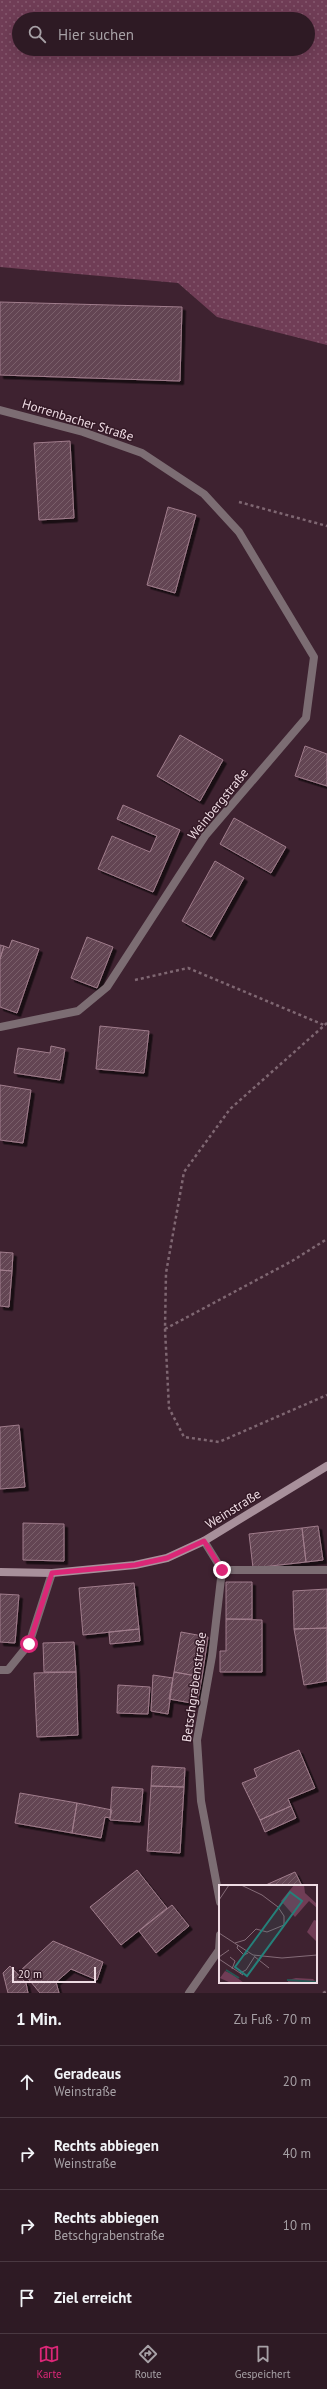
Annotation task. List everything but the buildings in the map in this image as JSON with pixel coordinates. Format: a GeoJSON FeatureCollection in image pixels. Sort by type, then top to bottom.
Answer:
{"type":"FeatureCollection","features":[{"type":"Feature","properties":{"kind":"main road","name":"Weinstraße"},"geometry":{"type":"LineString","coordinates":[[0,1572],[52,1573],[135,1565],[167,1558],[204,1541],[327,1466]]}},
{"type":"Feature","properties":{"kind":"street","name":"Horrenbacher Straße"},"geometry":{"type":"LineString","coordinates":[[0,410],[83,432],[142,453],[204,494],[239,532]]}},
{"type":"Feature","properties":{"kind":"street","name":"Weinbergstraße"},"geometry":{"type":"LineString","coordinates":[[0,1027],[78,1011],[107,987],[205,836],[306,718],[314,657],[239,532]]}},
{"type":"Feature","properties":{"kind":"street"},"geometry":{"type":"LineString","coordinates":[[204,1541],[222,1570],[327,1570]]}},
{"type":"Feature","properties":{"kind":"street","name":"Betschgrabenstraße"},"geometry":{"type":"LineString","coordinates":[[219,1897],[201,1801],[197,1740],[212,1656],[222,1570]]}},
{"type":"Feature","properties":{"kind":"street"},"geometry":{"type":"LineString","coordinates":[[0,1670],[8,1670],[29,1644],[52,1573]]}},
{"type":"Feature","properties":{"kind":"street"},"geometry":{"type":"LineString","coordinates":[[189,1993],[219,1950]]}},
{"type":"Feature","properties":{"kind":"path"},"geometry":{"type":"LineString","coordinates":[[204,494],[327,526]]}},
{"type":"Feature","properties":{"kind":"path"},"geometry":{"type":"LineString","coordinates":[[107,987],[188,968],[324,1025]]}},
{"type":"Feature","properties":{"kind":"path"},"geometry":{"type":"LineString","coordinates":[[327,1023],[230,1109],[184,1172],[166,1273],[165,1329],[169,1408],[184,1437],[219,1442],[327,1395]]}},
{"type":"Feature","properties":{"kind":"path"},"geometry":{"type":"LineString","coordinates":[[165,1329],[292,1262],[327,1239]]}},
{"type":"Feature","properties":{"kind":"path"},"geometry":{"type":"LineString","coordinates":[[323,1993],[327,1991]]}},
{"type":"Feature","properties":{"kind":"shaded area"},"geometry":{"type":"Polygon","coordinates":[[[0,0],[327,0],[327,345],[217,317],[178,283],[0,267],[0,0]]]}},
{"type":"Feature","properties":{"kind":"route"},"geometry":{"type":"LineString","coordinates":[[29,1644],[52,1573],[135,1565],[167,1558],[204,1541],[222,1570]]}}]}
